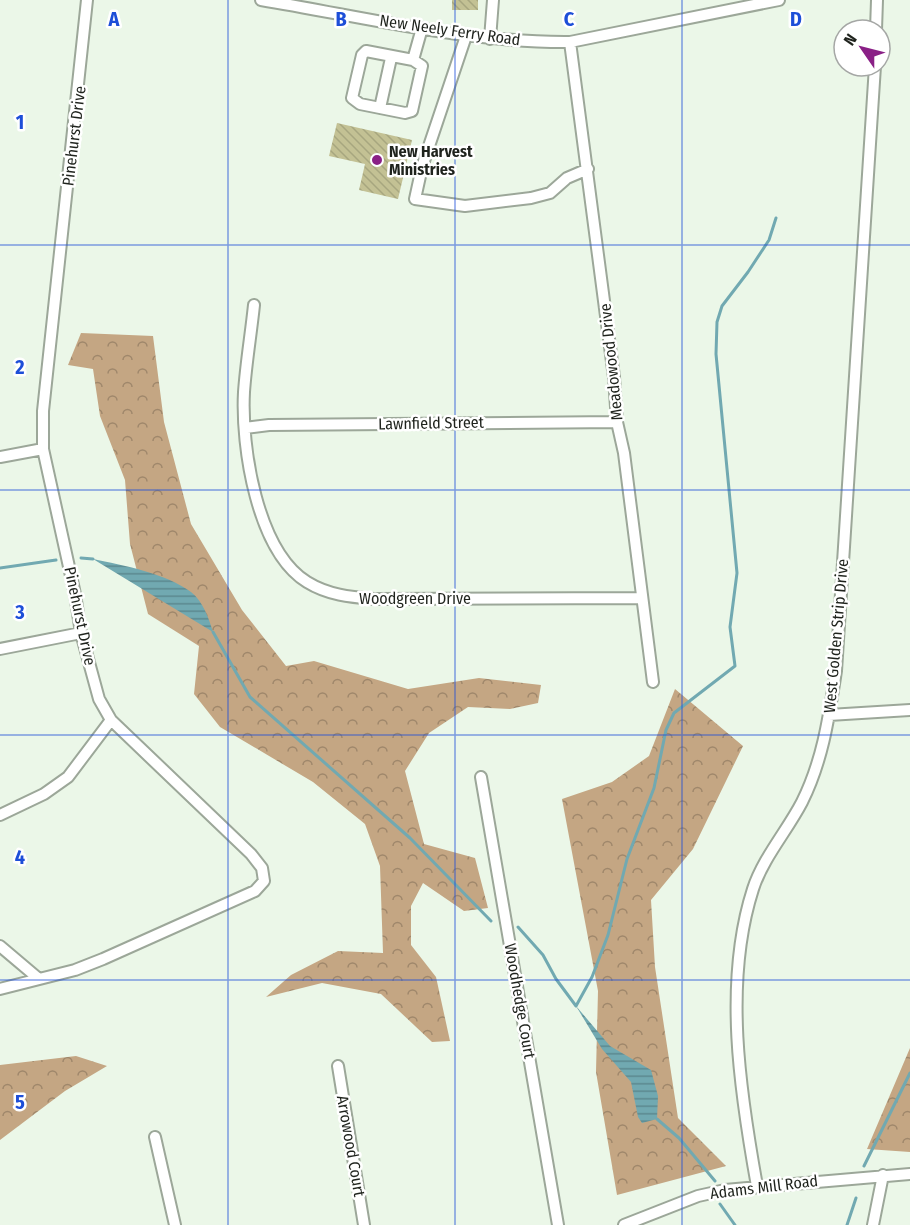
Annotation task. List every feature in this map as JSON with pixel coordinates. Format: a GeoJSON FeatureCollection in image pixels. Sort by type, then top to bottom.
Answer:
{"type":"FeatureCollection","features":[{"type":"Feature","properties":{"kind":"street","name":"Pinehurst Drive"},"geometry":{"type":"LineString","coordinates":[[0,989],[103,959],[255,891],[264,881],[261,868],[251,854],[111,720],[99,699],[81,633],[73,583],[43,449],[45,400],[87,0]]}},
{"type":"Feature","properties":{"kind":"street","name":"New Neely Ferry Road"},"geometry":{"type":"LineString","coordinates":[[265,0],[466,36],[570,42],[779,0]]}},
{"type":"Feature","properties":{"kind":"street"},"geometry":{"type":"LineString","coordinates":[[490,39],[493,0]]}},
{"type":"Feature","properties":{"kind":"street"},"geometry":{"type":"LineString","coordinates":[[876,18],[877,0]]}},
{"type":"Feature","properties":{"kind":"street"},"geometry":{"type":"LineString","coordinates":[[413,60],[422,28]]}},
{"type":"Feature","properties":{"kind":"street"},"geometry":{"type":"LineString","coordinates":[[466,36],[422,167],[415,199],[465,206],[531,198],[550,193],[567,178],[588,169]]}},
{"type":"Feature","properties":{"kind":"street","name":"Meadowood Drive"},"geometry":{"type":"LineString","coordinates":[[570,42],[614,377],[617,422],[624,453],[653,682]]}},
{"type":"Feature","properties":{"kind":"street"},"geometry":{"type":"LineString","coordinates":[[366,51],[391,58],[413,60],[422,66],[412,111],[405,113],[360,104],[352,98],[362,55],[366,51]]}},
{"type":"Feature","properties":{"kind":"street"},"geometry":{"type":"LineString","coordinates":[[380,108],[391,58]]}},
{"type":"Feature","properties":{"kind":"street","name":"West Golden Strip Drive"},"geometry":{"type":"LineString","coordinates":[[757,1186],[740,1076],[739,993],[743,940],[753,889],[812,782],[829,715],[836,671],[874,78]]}},
{"type":"Feature","properties":{"kind":"street","name":"Woodgreen Drive"},"geometry":{"type":"LineString","coordinates":[[254,305],[244,393],[249,463],[272,540],[293,571],[321,590],[346,597],[374,599],[641,598]]}},
{"type":"Feature","properties":{"kind":"street","name":"Lawnfield Street"},"geometry":{"type":"LineString","coordinates":[[245,428],[269,425],[617,422]]}},
{"type":"Feature","properties":{"kind":"street"},"geometry":{"type":"LineString","coordinates":[[0,457],[43,449]]}},
{"type":"Feature","properties":{"kind":"street"},"geometry":{"type":"LineString","coordinates":[[0,650],[81,633]]}},
{"type":"Feature","properties":{"kind":"street"},"geometry":{"type":"LineString","coordinates":[[829,715],[910,710]]}},
{"type":"Feature","properties":{"kind":"street"},"geometry":{"type":"LineString","coordinates":[[0,815],[44,794],[63,781],[76,768],[111,720]]}},
{"type":"Feature","properties":{"kind":"street","name":"Woodhedge Court"},"geometry":{"type":"LineString","coordinates":[[481,777],[558,1225]]}},
{"type":"Feature","properties":{"kind":"street"},"geometry":{"type":"LineString","coordinates":[[0,946],[39,979]]}},
{"type":"Feature","properties":{"kind":"street","name":"Arrowood Court"},"geometry":{"type":"LineString","coordinates":[[338,1066],[364,1225]]}},
{"type":"Feature","properties":{"kind":"street"},"geometry":{"type":"LineString","coordinates":[[155,1137],[175,1225]]}},
{"type":"Feature","properties":{"kind":"street","name":"Adams Mill Road"},"geometry":{"type":"LineString","coordinates":[[624,1225],[698,1196],[757,1186],[910,1174]]}},
{"type":"Feature","properties":{"kind":"street"},"geometry":{"type":"LineString","coordinates":[[873,1225],[883,1175]]}},
{"type":"Feature","properties":{"kind":"green space"},"geometry":{"type":"Polygon","coordinates":[[[81,333],[153,336],[164,422],[191,524],[242,610],[286,666],[314,661],[408,689],[479,678],[541,685],[538,703],[510,709],[468,707],[429,733],[405,771],[424,844],[475,858],[488,908],[464,911],[423,883],[411,906],[411,945],[436,977],[450,1041],[432,1042],[381,994],[322,983],[266,997],[291,975],[338,951],[383,953],[380,866],[365,824],[313,782],[220,727],[194,694],[199,646],[148,614],[130,544],[125,480],[100,416],[93,369],[68,365],[81,333]]]}},
{"type":"Feature","properties":{"kind":"green space"},"geometry":{"type":"Polygon","coordinates":[[[675,689],[743,746],[693,849],[651,900],[655,967],[678,1118],[726,1166],[617,1195],[596,1072],[598,991],[562,799],[612,782],[649,756],[675,689]]]}},
{"type":"Feature","properties":{"kind":"green space"},"geometry":{"type":"Polygon","coordinates":[[[910,1048],[910,1152],[867,1149],[910,1048]]]}},
{"type":"Feature","properties":{"kind":"green space"},"geometry":{"type":"Polygon","coordinates":[[[76,1056],[107,1066],[65,1091],[0,1140],[0,1065],[76,1056]]]}},
{"type":"Feature","properties":{"kind":"water"},"geometry":{"type":"Polygon","coordinates":[[[93,559],[144,571],[170,580],[191,592],[202,605],[213,632],[93,559]]]}},
{"type":"Feature","properties":{"kind":"water"},"geometry":{"type":"Polygon","coordinates":[[[576,1006],[610,1046],[651,1070],[658,1096],[657,1119],[642,1123],[638,1117],[631,1082],[602,1049],[576,1006]]]}},
{"type":"Feature","properties":{"kind":"building"},"geometry":{"type":"Polygon","coordinates":[[[452,0],[478,0],[478,10],[452,10],[452,0]]]}},
{"type":"Feature","properties":{"kind":"building","name":"New Harvest Ministries"},"geometry":{"type":"Polygon","coordinates":[[[337,123],[412,140],[398,199],[359,190],[365,164],[329,156],[337,123]]]}},
{"type":"Feature","properties":{"kind":"waterway"},"geometry":{"type":"LineString","coordinates":[[576,1006],[592,977],[608,935],[627,859],[654,788],[666,730],[674,713],[735,666],[730,627],[737,573],[716,354],[717,322],[722,306],[769,240],[776,218]]}},
{"type":"Feature","properties":{"kind":"waterway"},"geometry":{"type":"LineString","coordinates":[[81,558],[93,559]]}},
{"type":"Feature","properties":{"kind":"waterway"},"geometry":{"type":"LineString","coordinates":[[0,568],[56,560]]}},
{"type":"Feature","properties":{"kind":"waterway"},"geometry":{"type":"LineString","coordinates":[[213,632],[250,697],[410,838],[491,921]]}},
{"type":"Feature","properties":{"kind":"waterway"},"geometry":{"type":"LineString","coordinates":[[518,927],[543,955],[556,979],[576,1006]]}},
{"type":"Feature","properties":{"kind":"waterway"},"geometry":{"type":"LineString","coordinates":[[864,1166],[910,1073]]}},
{"type":"Feature","properties":{"kind":"waterway"},"geometry":{"type":"LineString","coordinates":[[657,1119],[679,1138],[715,1181]]}},
{"type":"Feature","properties":{"kind":"waterway"},"geometry":{"type":"LineString","coordinates":[[847,1225],[856,1198]]}},
{"type":"Feature","properties":{"kind":"waterway"},"geometry":{"type":"LineString","coordinates":[[720,1204],[735,1225]]}},
{"type":"Feature","properties":{"kind":"place","name":"New Harvest Ministries"},"geometry":{"type":"Point","coordinates":[377,160]}}]}
